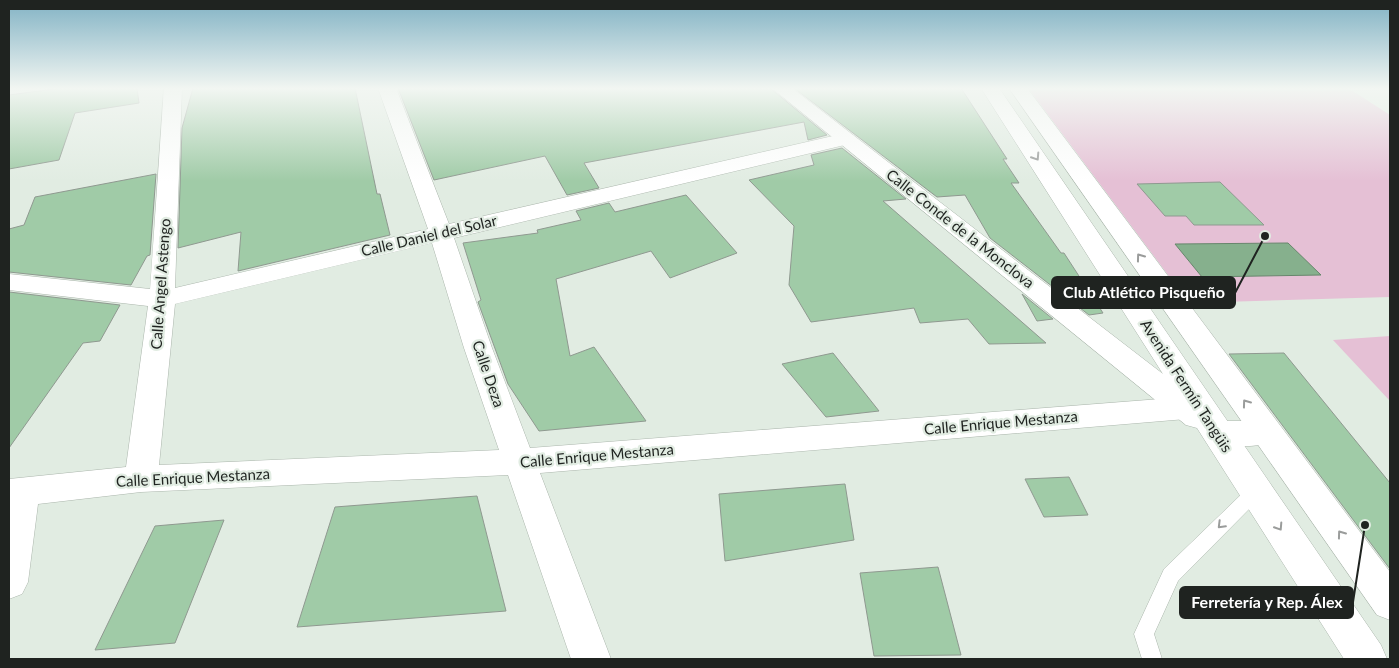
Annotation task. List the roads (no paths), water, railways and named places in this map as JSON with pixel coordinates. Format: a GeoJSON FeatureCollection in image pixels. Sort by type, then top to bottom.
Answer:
{"type":"FeatureCollection","features":[{"type":"Feature","properties":{"kind":"street","name":"Calle Angel Astengo"},"geometry":{"type":"LineString","coordinates":[[141,479],[162,298],[171,119]]}},
{"type":"Feature","properties":{"kind":"street","name":"Calle Deza"},"geometry":{"type":"LineString","coordinates":[[399,119],[441,233],[478,348],[591,659]]}},
{"type":"Feature","properties":{"kind":"street","name":"Calle Conde de la Monclova"},"geometry":{"type":"LineString","coordinates":[[821,119],[1217,432]]}},
{"type":"Feature","properties":{"kind":"street","name":"Avenida Fermín Tangüis"},"geometry":{"type":"LineString","coordinates":[[1011,119],[1367,659]]}},
{"type":"Feature","properties":{"kind":"street"},"geometry":{"type":"LineString","coordinates":[[1041,119],[1390,602]]}},
{"type":"Feature","properties":{"kind":"street","name":"Calle Daniel del Solar"},"geometry":{"type":"LineString","coordinates":[[9,282],[162,298],[846,139]]}},
{"type":"Feature","properties":{"kind":"street","name":"Calle Enrique Mestanza"},"geometry":{"type":"LineString","coordinates":[[16,492],[141,479],[519,462],[1186,408]]}},
{"type":"Feature","properties":{"kind":"street"},"geometry":{"type":"LineString","coordinates":[[1217,432],[1267,432]]}},
{"type":"Feature","properties":{"kind":"street"},"geometry":{"type":"LineString","coordinates":[[9,582],[16,492]]}},
{"type":"Feature","properties":{"kind":"lane"},"geometry":{"type":"LineString","coordinates":[[1152,659],[1144,634],[1171,575],[1256,491]]}},
{"type":"Feature","properties":{"kind":"place","name":"Club Atlético Pisqueño"},"geometry":{"type":"Point","coordinates":[1265,236]}},
{"type":"Feature","properties":{"kind":"place","name":"Ferretería y Rep. Álex"},"geometry":{"type":"Point","coordinates":[1365,525]}}]}
